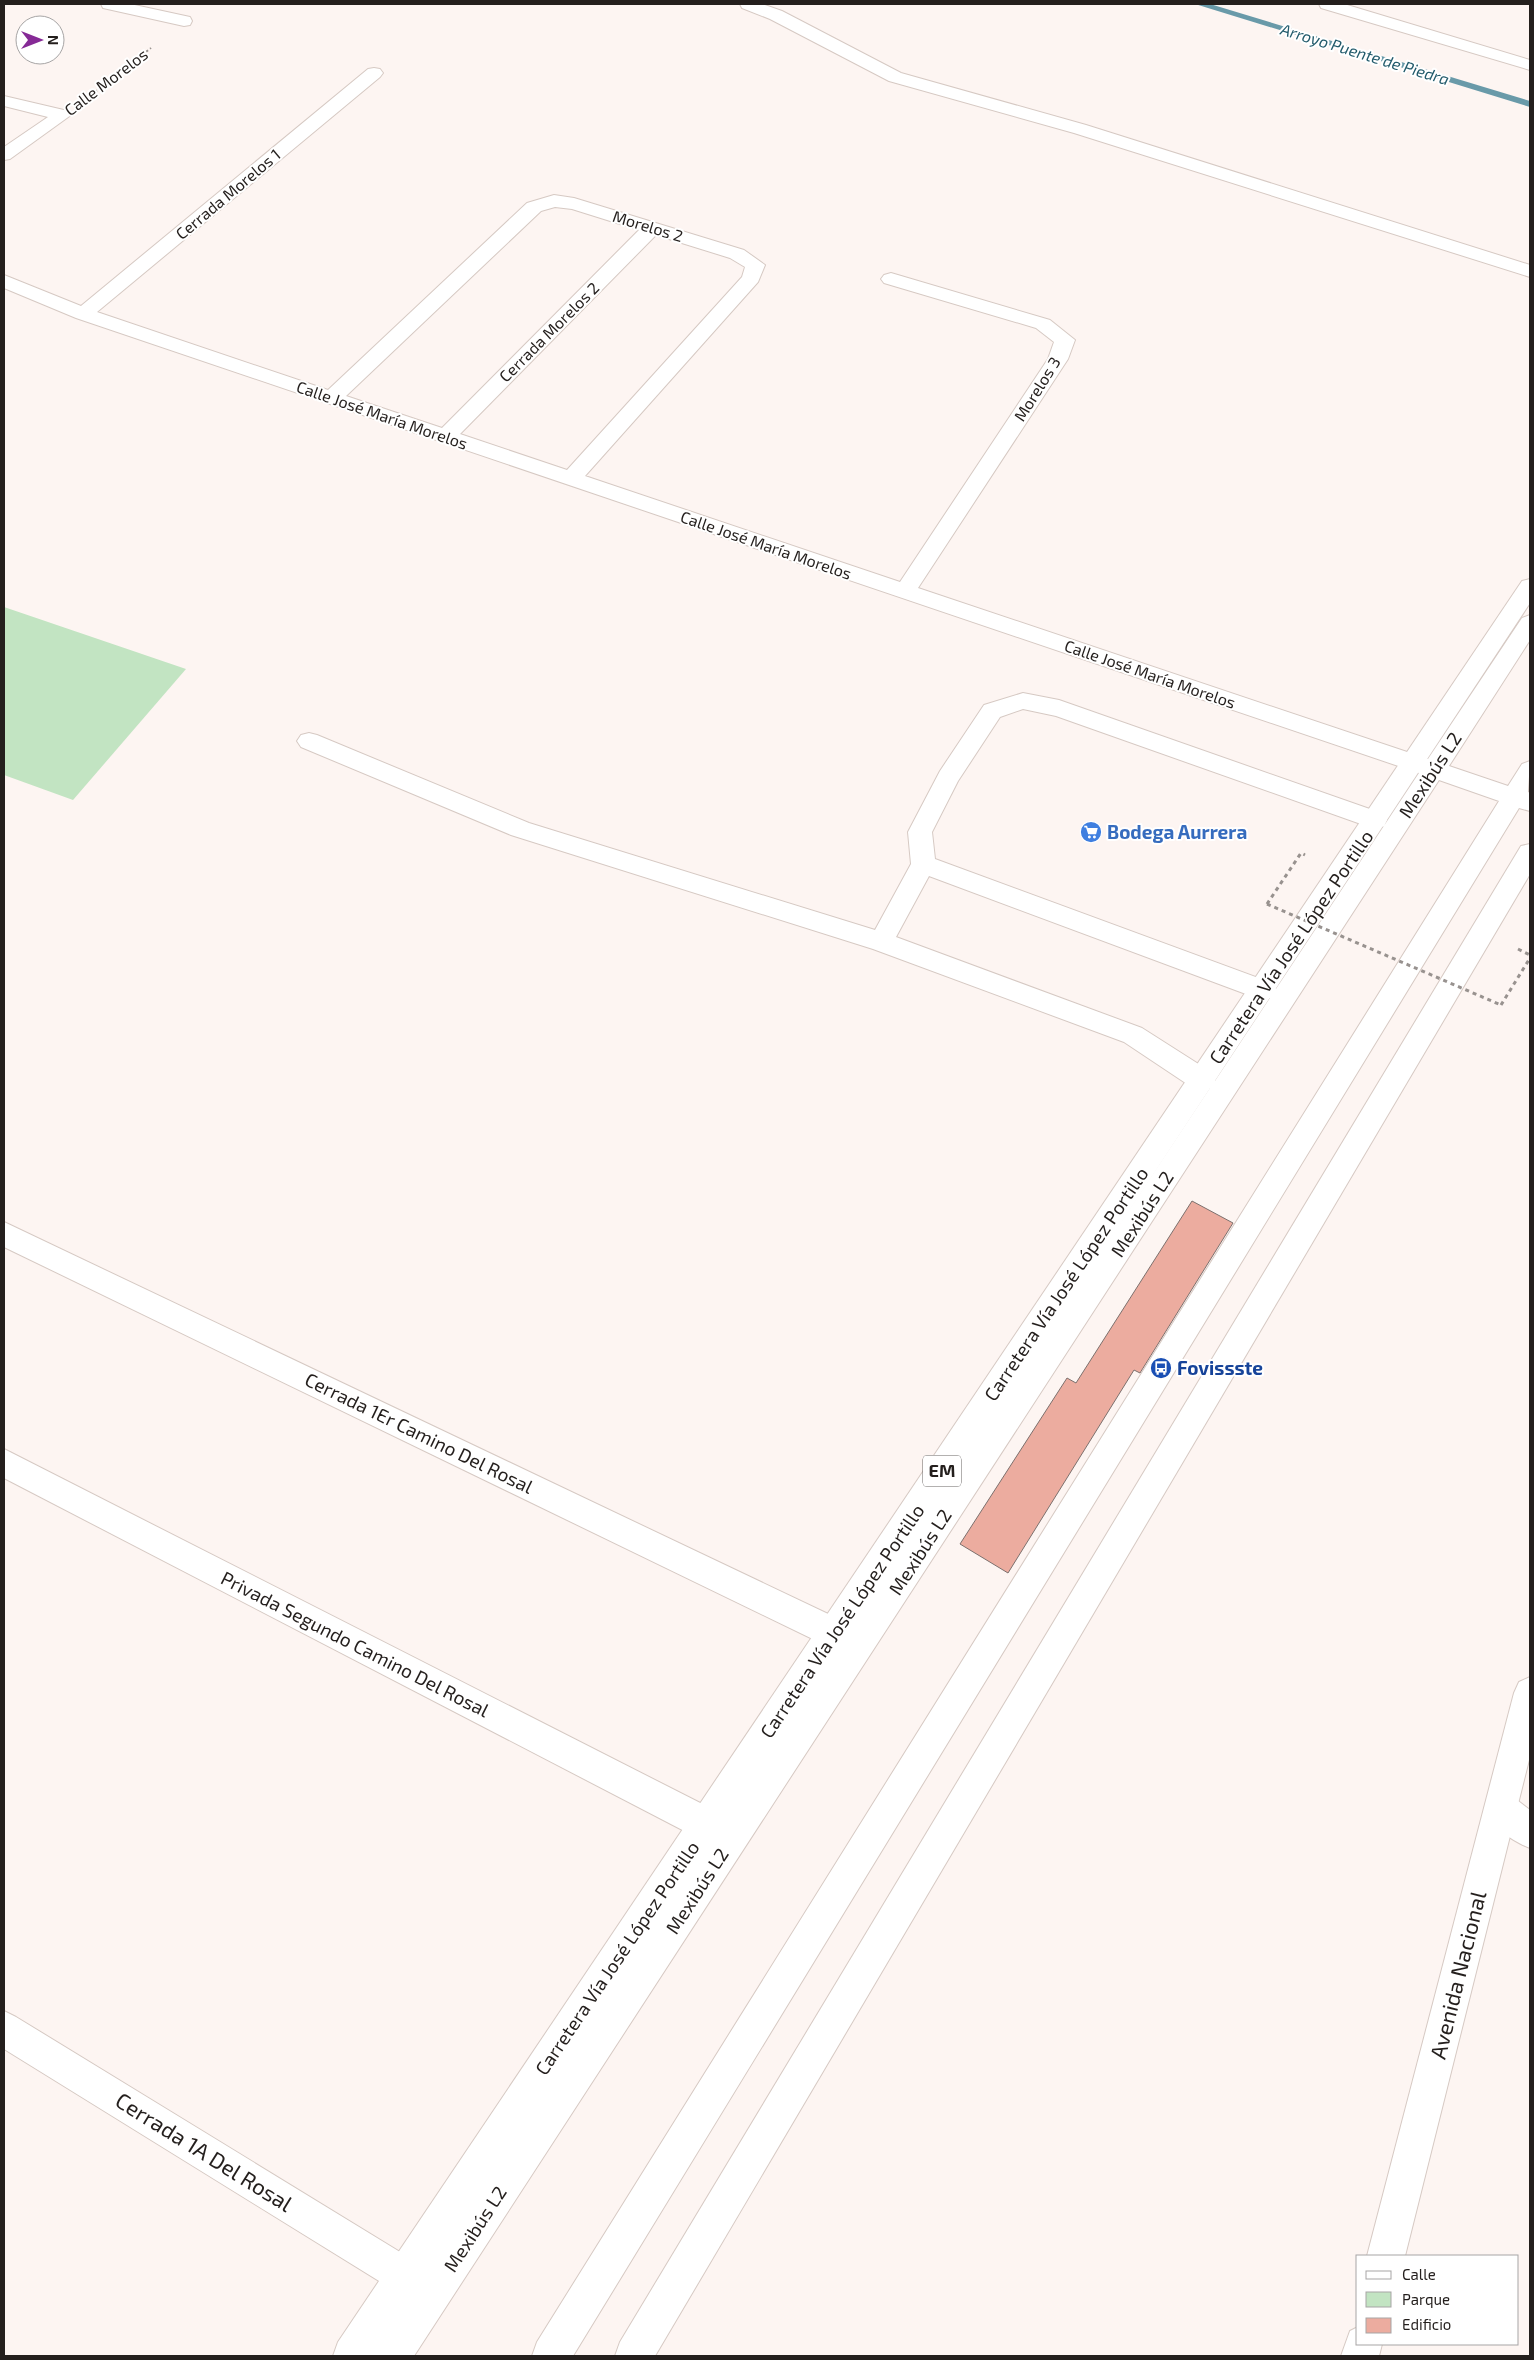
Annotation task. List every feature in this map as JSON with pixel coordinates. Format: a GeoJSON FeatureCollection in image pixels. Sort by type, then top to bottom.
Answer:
{"type":"FeatureCollection","features":[{"type":"Feature","properties":{"kind":"street"},"geometry":{"type":"LineString","coordinates":[[109,4],[184,22]]}},
{"type":"Feature","properties":{"kind":"street"},"geometry":{"type":"LineString","coordinates":[[748,4],[776,15],[895,77],[1080,129],[1530,271]]}},
{"type":"Feature","properties":{"kind":"street"},"geometry":{"type":"LineString","coordinates":[[1327,4],[1530,65]]}},
{"type":"Feature","properties":{"kind":"street","name":"Cerrada Morelos 1"},"geometry":{"type":"LineString","coordinates":[[83,314],[374,73]]}},
{"type":"Feature","properties":{"kind":"street"},"geometry":{"type":"LineString","coordinates":[[4,101],[62,115]]}},
{"type":"Feature","properties":{"kind":"street","name":"Calle Morelos"},"geometry":{"type":"LineString","coordinates":[[4,155],[62,115]]}},
{"type":"Feature","properties":{"kind":"street","name":"Morelos 2"},"geometry":{"type":"LineString","coordinates":[[331,398],[534,207],[554,201],[574,204],[737,254],[755,265],[751,278],[571,479]]}},
{"type":"Feature","properties":{"kind":"street","name":"Cerrada Morelos 2"},"geometry":{"type":"LineString","coordinates":[[446,436],[653,227]]}},
{"type":"Feature","properties":{"kind":"street","name":"Morelos 3"},"geometry":{"type":"LineString","coordinates":[[890,279],[1043,324],[1065,340],[1058,359],[905,591]]}},
{"type":"Feature","properties":{"kind":"street","name":"Calle José María Morelos"},"geometry":{"type":"LineString","coordinates":[[4,281],[83,314],[1522,800]]}},
{"type":"Feature","properties":{"kind":"street","name":"Carretera Vía José López Portillo"},"geometry":{"type":"LineString","coordinates":[[352,2356],[1375,820],[1424,766],[1530,586]]}},
{"type":"Feature","properties":{"kind":"street","name":"Mexibús L2"},"geometry":{"type":"LineString","coordinates":[[392,2356],[1424,766],[1530,623]]}},
{"type":"Feature","properties":{"kind":"street"},"geometry":{"type":"LineString","coordinates":[[881,942],[923,864],[920,832],[948,777],[992,710],[1024,701],[1059,708],[1126,733],[1160,742],[1375,820]]}},
{"type":"Feature","properties":{"kind":"street"},"geometry":{"type":"LineString","coordinates":[[309,741],[520,829],[881,942],[1133,1035],[1202,1080]]}},
{"type":"Feature","properties":{"kind":"street"},"geometry":{"type":"LineString","coordinates":[[551,2356],[1522,800],[1530,770]]}},
{"type":"Feature","properties":{"kind":"street"},"geometry":{"type":"LineString","coordinates":[[634,2356],[1530,853]]}},
{"type":"Feature","properties":{"kind":"street"},"geometry":{"type":"LineString","coordinates":[[923,864],[1263,990]]}},
{"type":"Feature","properties":{"kind":"street","name":"Cerrada 1Er Camino Del Rosal"},"geometry":{"type":"LineString","coordinates":[[4,1234],[834,1632]]}},
{"type":"Feature","properties":{"kind":"street","name":"Privada Segundo Camino Del Rosal"},"geometry":{"type":"LineString","coordinates":[[4,1463],[706,1824]]}},
{"type":"Feature","properties":{"kind":"street","name":"Avenida Nacional"},"geometry":{"type":"LineString","coordinates":[[1386,2255],[1530,1693]]}},
{"type":"Feature","properties":{"kind":"street"},"geometry":{"type":"LineString","coordinates":[[1501,1808],[1530,1831]]}},
{"type":"Feature","properties":{"kind":"street","name":"Cerrada 1A Del Rosal"},"geometry":{"type":"LineString","coordinates":[[4,2029],[405,2276]]}},
{"type":"Feature","properties":{"kind":"path","name":"Calle Morelos"},"geometry":{"type":"LineString","coordinates":[[62,115],[117,76],[184,22]]}},
{"type":"Feature","properties":{"kind":"path"},"geometry":{"type":"LineString","coordinates":[[1301,853],[1267,904],[1501,1005],[1530,958]]}},
{"type":"Feature","properties":{"kind":"green space"},"geometry":{"type":"Polygon","coordinates":[[[4,607],[186,669],[73,800],[4,775],[4,607]]]}},
{"type":"Feature","properties":{"kind":"building"},"geometry":{"type":"Polygon","coordinates":[[[1192,1201],[1233,1223],[1140,1373],[1134,1370],[1008,1573],[960,1544],[1067,1378],[1076,1383],[1192,1201]]]}},
{"type":"Feature","properties":{"kind":"waterway","name":"Arroyo Puente de Piedra"},"geometry":{"type":"LineString","coordinates":[[1200,4],[1530,104]]}},
{"type":"Feature","properties":{"kind":"place","name":"Bodega Aurrera"},"geometry":{"type":"Point","coordinates":[1091,832]}},
{"type":"Feature","properties":{"kind":"place","name":"Fovissste"},"geometry":{"type":"Point","coordinates":[1161,1368]}}]}
